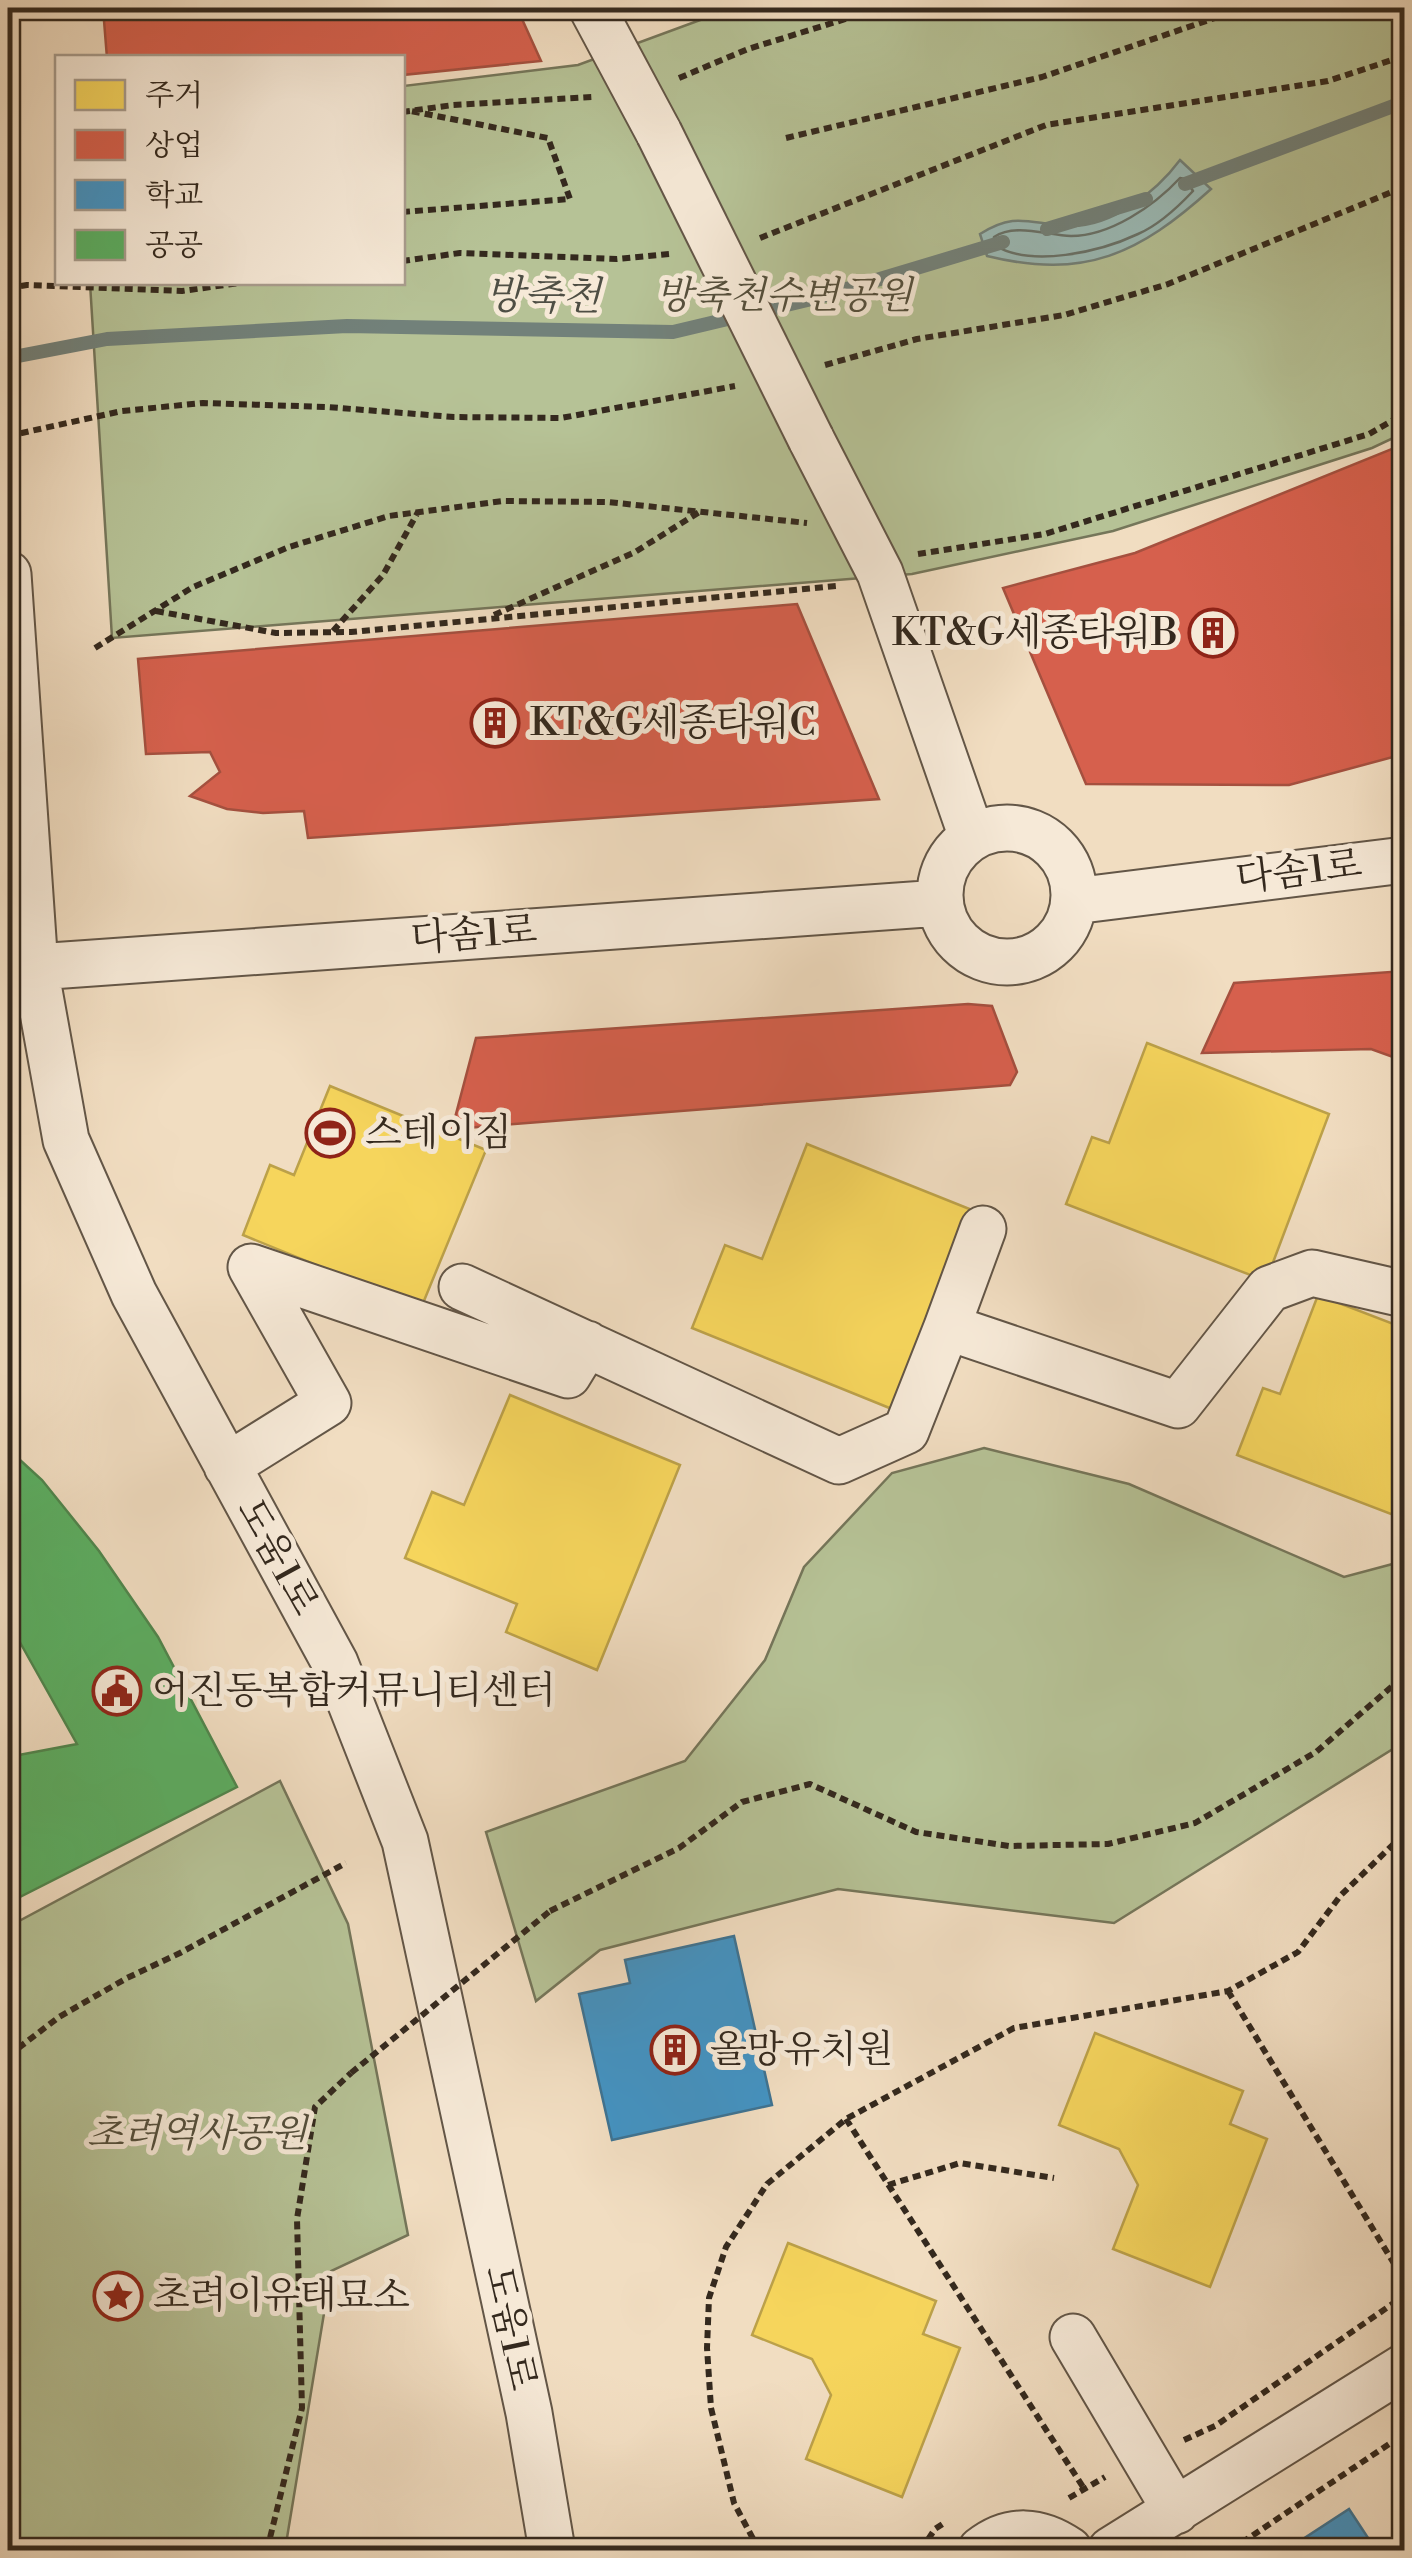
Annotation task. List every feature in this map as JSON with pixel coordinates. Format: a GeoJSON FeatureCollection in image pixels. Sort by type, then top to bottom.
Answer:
{"type":"FeatureCollection","features":[{"type":"Feature","properties":{"kind":"street"},"geometry":{"type":"LineString","coordinates":[[592,8],[880,572],[972,838]]}},
{"type":"Feature","properties":{"kind":"street","name":"도움1로"},"geometry":{"type":"LineString","coordinates":[[8,574],[21,969],[66,1140],[134,1294],[335,1663],[405,1841],[529,2413],[552,2550]]}},
{"type":"Feature","properties":{"kind":"street"},"geometry":{"type":"LineString","coordinates":[[1007,827],[1030,831],[1050,842],[1068,869],[1074,901],[1057,941],[1020,962],[997,962],[977,956],[959,943],[946,925],[940,903],[940,880],[950,858],[972,838],[1007,827]]}},
{"type":"Feature","properties":{"kind":"street","name":"다솜1로"},"geometry":{"type":"LineString","coordinates":[[1074,901],[1404,860]]}},
{"type":"Feature","properties":{"kind":"street","name":"다솜1로"},"geometry":{"type":"LineString","coordinates":[[21,969],[940,903]]}},
{"type":"Feature","properties":{"kind":"street"},"geometry":{"type":"LineString","coordinates":[[462,1287],[840,1460],[906,1431],[983,1228]]}},
{"type":"Feature","properties":{"kind":"street"},"geometry":{"type":"LineString","coordinates":[[227,1466],[328,1403],[251,1267],[568,1375],[588,1344]]}},
{"type":"Feature","properties":{"kind":"street"},"geometry":{"type":"LineString","coordinates":[[947,1326],[1178,1405],[1270,1289],[1312,1273],[1404,1294]]}},
{"type":"Feature","properties":{"kind":"street"},"geometry":{"type":"LineString","coordinates":[[1073,2336],[1176,2510]]}},
{"type":"Feature","properties":{"kind":"street"},"geometry":{"type":"LineString","coordinates":[[1111,2550],[1404,2367]]}},
{"type":"Feature","properties":{"kind":"street"},"geometry":{"type":"LineString","coordinates":[[981,2550],[1011,2534],[1032,2533],[1053,2539],[1069,2550]]}},
{"type":"Feature","properties":{"kind":"path"},"geometry":{"type":"LineString","coordinates":[[668,82],[748,49],[881,8]]}},
{"type":"Feature","properties":{"kind":"path"},"geometry":{"type":"LineString","coordinates":[[786,138],[1042,77],[1244,8]]}},
{"type":"Feature","properties":{"kind":"path"},"geometry":{"type":"LineString","coordinates":[[758,238],[1046,125],[1328,80],[1404,56]]}},
{"type":"Feature","properties":{"kind":"path"},"geometry":{"type":"LineString","coordinates":[[407,111],[604,96]]}},
{"type":"Feature","properties":{"kind":"path"},"geometry":{"type":"LineString","coordinates":[[405,212],[570,199],[548,138],[407,111]]}},
{"type":"Feature","properties":{"kind":"path"},"geometry":{"type":"LineString","coordinates":[[823,365],[918,338],[1064,315],[1168,284],[1404,187]]}},
{"type":"Feature","properties":{"kind":"path"},"geometry":{"type":"LineString","coordinates":[[405,261],[460,253],[618,258],[672,254]]}},
{"type":"Feature","properties":{"kind":"path"},"geometry":{"type":"LineString","coordinates":[[8,288],[27,285],[182,291],[220,285]]}},
{"type":"Feature","properties":{"kind":"path"},"geometry":{"type":"LineString","coordinates":[[8,436],[122,411],[204,403],[454,417],[561,418],[752,382]]}},
{"type":"Feature","properties":{"kind":"path"},"geometry":{"type":"LineString","coordinates":[[909,556],[1045,534],[1369,434],[1404,414]]}},
{"type":"Feature","properties":{"kind":"path"},"geometry":{"type":"LineString","coordinates":[[95,648],[193,587],[289,547],[389,516],[503,501],[608,502],[825,526]]}},
{"type":"Feature","properties":{"kind":"path"},"geometry":{"type":"LineString","coordinates":[[488,618],[635,552],[702,510]]}},
{"type":"Feature","properties":{"kind":"path"},"geometry":{"type":"LineString","coordinates":[[332,632],[383,575],[418,512]]}},
{"type":"Feature","properties":{"kind":"path"},"geometry":{"type":"LineString","coordinates":[[155,611],[276,632],[332,632],[836,586]]}},
{"type":"Feature","properties":{"kind":"path"},"geometry":{"type":"LineString","coordinates":[[267,2550],[302,2408],[296,2219],[316,2106],[550,1911],[679,1848],[742,1802],[810,1784],[916,1832],[1009,1846],[1108,1844],[1195,1823],[1316,1752],[1404,1676]]}},
{"type":"Feature","properties":{"kind":"path"},"geometry":{"type":"LineString","coordinates":[[759,2550],[734,2502],[711,2408],[709,2298],[726,2247],[767,2184],[846,2120],[1014,2028],[1228,1990],[1298,1952],[1341,1895],[1404,1834]]}},
{"type":"Feature","properties":{"kind":"path"},"geometry":{"type":"LineString","coordinates":[[8,2056],[59,2017],[127,1978],[180,1954],[346,1864]]}},
{"type":"Feature","properties":{"kind":"path"},"geometry":{"type":"LineString","coordinates":[[1228,1990],[1404,2280]]}},
{"type":"Feature","properties":{"kind":"path"},"geometry":{"type":"LineString","coordinates":[[846,2120],[1083,2487],[1215,2426],[1404,2296]]}},
{"type":"Feature","properties":{"kind":"path"},"geometry":{"type":"LineString","coordinates":[[888,2185],[960,2163],[1054,2178]]}},
{"type":"Feature","properties":{"kind":"path"},"geometry":{"type":"LineString","coordinates":[[1231,2550],[1404,2434]]}},
{"type":"Feature","properties":{"kind":"green space","name":"방축천수변공원"},"geometry":{"type":"Polygon","coordinates":[[[747,8],[1404,8],[1404,433],[1372,448],[1113,531],[912,574],[112,638],[90,285],[405,285],[405,86],[578,65],[711,16],[747,8]]]}},
{"type":"Feature","properties":{"kind":"green space"},"geometry":{"type":"Polygon","coordinates":[[[984,1448],[1129,1484],[1344,1577],[1404,1561],[1404,1742],[1114,1923],[838,1889],[600,1950],[536,2001],[486,1832],[685,1761],[765,1660],[804,1567],[892,1473],[984,1448]]]}},
{"type":"Feature","properties":{"kind":"green space","name":"초려역사공원"},"geometry":{"type":"Polygon","coordinates":[[[280,1781],[348,1924],[408,2235],[331,2271],[285,2550],[8,2550],[8,1927],[280,1781]]]}},
{"type":"Feature","properties":{"kind":"water"},"geometry":{"type":"Polygon","coordinates":[[[1180,160],[1211,189],[1185,212],[1134,245],[1109,256],[1053,265],[987,256],[980,234],[993,227],[1013,221],[1069,226],[1101,221],[1146,195],[1180,160]]]}},
{"type":"Feature","properties":{"kind":"building: 주거"},"geometry":{"type":"Polygon","coordinates":[[[1147,1043],[1329,1114],[1266,1281],[1066,1204],[1092,1137],[1109,1143],[1147,1043]]]}},
{"type":"Feature","properties":{"kind":"building: 주거"},"geometry":{"type":"Polygon","coordinates":[[[330,1086],[486,1150],[421,1308],[243,1235],[270,1165],[294,1175],[330,1086]]]}},
{"type":"Feature","properties":{"kind":"building: 주거"},"geometry":{"type":"Polygon","coordinates":[[[807,1144],[972,1210],[892,1409],[692,1328],[725,1245],[762,1259],[807,1144]]]}},
{"type":"Feature","properties":{"kind":"building: 주거"},"geometry":{"type":"Polygon","coordinates":[[[1318,1295],[1404,1328],[1404,1519],[1237,1455],[1263,1388],[1280,1394],[1318,1295]]]}},
{"type":"Feature","properties":{"kind":"building: 주거"},"geometry":{"type":"Polygon","coordinates":[[[510,1395],[680,1465],[597,1670],[506,1632],[517,1604],[405,1558],[432,1492],[464,1505],[510,1395]]]}},
{"type":"Feature","properties":{"kind":"building: 주거"},"geometry":{"type":"Polygon","coordinates":[[[1095,2033],[1243,2091],[1230,2124],[1267,2139],[1210,2287],[1113,2249],[1138,2185],[1119,2149],[1059,2125],[1095,2033]]]}},
{"type":"Feature","properties":{"kind":"building: 주거"},"geometry":{"type":"Polygon","coordinates":[[[788,2243],[936,2301],[923,2334],[960,2348],[902,2497],[806,2459],[831,2395],[812,2359],[752,2335],[788,2243]]]}},
{"type":"Feature","properties":{"kind":"building: 상업"},"geometry":{"type":"Polygon","coordinates":[[[103,8],[517,8],[541,61],[405,75],[405,55],[107,55],[103,8]]]}},
{"type":"Feature","properties":{"kind":"building: 상업","name":"KT&G세종타워B"},"geometry":{"type":"Polygon","coordinates":[[[1404,444],[1404,754],[1289,785],[1086,784],[1003,588],[1135,553],[1404,444]]]}},
{"type":"Feature","properties":{"kind":"building: 상업","name":"KT&G세종타워C"},"geometry":{"type":"Polygon","coordinates":[[[797,604],[879,799],[308,838],[304,811],[263,813],[227,809],[190,796],[220,772],[210,752],[146,754],[138,659],[797,604]]]}},
{"type":"Feature","properties":{"kind":"building: 상업"},"geometry":{"type":"Polygon","coordinates":[[[1404,971],[1404,1061],[1371,1049],[1202,1053],[1234,983],[1404,971]]]}},
{"type":"Feature","properties":{"kind":"building: 상업"},"geometry":{"type":"Polygon","coordinates":[[[968,1004],[992,1006],[1017,1072],[1010,1085],[452,1129],[476,1038],[968,1004]]]}},
{"type":"Feature","properties":{"kind":"building: 학교","name":"올망유치원"},"geometry":{"type":"Polygon","coordinates":[[[734,1936],[772,2105],[612,2140],[579,1994],[630,1983],[625,1960],[734,1936]]]}},
{"type":"Feature","properties":{"kind":"building: 학교"},"geometry":{"type":"Polygon","coordinates":[[[1349,2509],[1376,2550],[1286,2550],[1349,2509]]]}},
{"type":"Feature","properties":{"kind":"building: 공공","name":"어진동복합커뮤니티센터"},"geometry":{"type":"Polygon","coordinates":[[[8,1449],[42,1480],[99,1551],[158,1637],[237,1787],[8,1903],[8,1757],[77,1744],[8,1621],[8,1449]]]}},
{"type":"Feature","properties":{"kind":"waterway","name":"방축천"},"geometry":{"type":"LineString","coordinates":[[1185,184],[1404,102]]}},
{"type":"Feature","properties":{"kind":"waterway","name":"방축천"},"geometry":{"type":"LineString","coordinates":[[1047,229],[1146,199]]}},
{"type":"Feature","properties":{"kind":"waterway","name":"방축천"},"geometry":{"type":"LineString","coordinates":[[8,358],[107,339],[347,326],[673,332],[820,297],[1003,242]]}},
{"type":"Feature","properties":{"kind":"place","name":"KT&G세종타워B"},"geometry":{"type":"Point","coordinates":[1213,633]}},
{"type":"Feature","properties":{"kind":"place","name":"KT&G세종타워C"},"geometry":{"type":"Point","coordinates":[495,723]}},
{"type":"Feature","properties":{"kind":"place","name":"스테이짐"},"geometry":{"type":"Point","coordinates":[330,1133]}},
{"type":"Feature","properties":{"kind":"place","name":"어진동복합커뮤니티센터"},"geometry":{"type":"Point","coordinates":[117,1691]}},
{"type":"Feature","properties":{"kind":"place","name":"올망유치원"},"geometry":{"type":"Point","coordinates":[675,2050]}},
{"type":"Feature","properties":{"kind":"place","name":"초려이유태묘소"},"geometry":{"type":"Point","coordinates":[118,2296]}}]}
